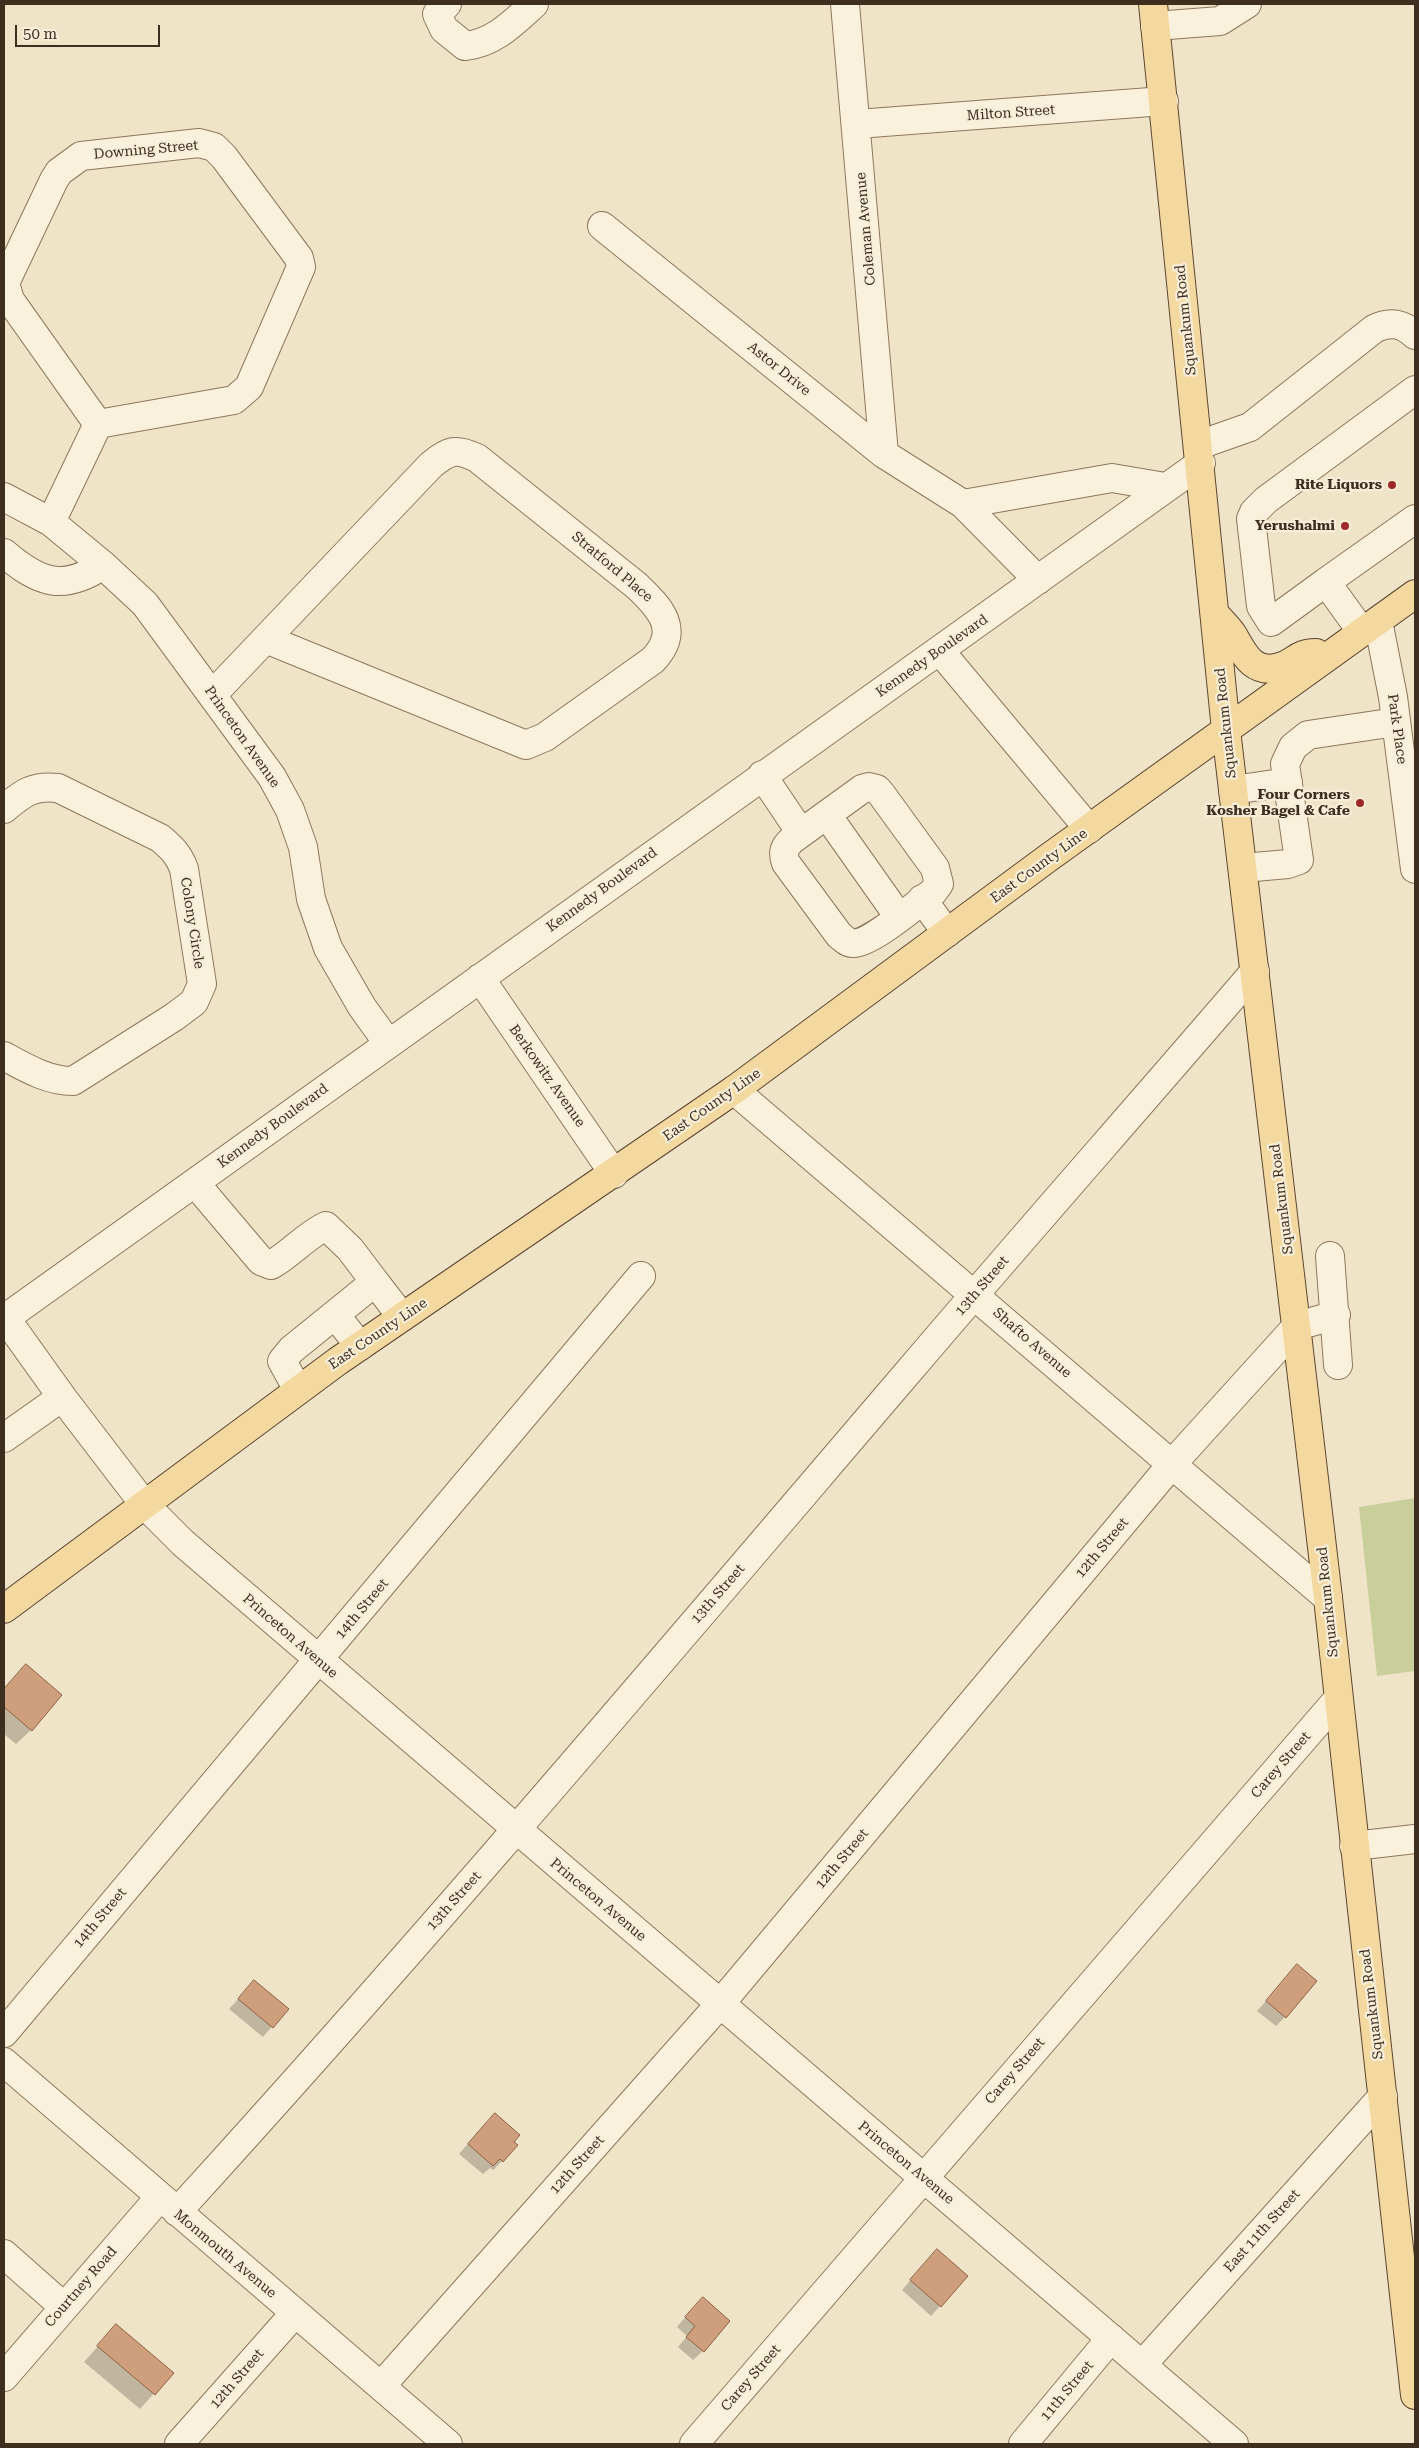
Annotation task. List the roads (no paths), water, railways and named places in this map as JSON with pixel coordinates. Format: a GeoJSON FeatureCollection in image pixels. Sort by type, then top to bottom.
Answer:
{"type":"FeatureCollection","features":[{"type":"Feature","properties":{"kind":"main road","name":"Squankum Road"},"geometry":{"type":"LineString","coordinates":[[1154,15],[1200,454],[1226,730],[1297,1326],[1383,2096],[1412,2326],[1415,2395]]}},
{"type":"Feature","properties":{"kind":"main road","name":"East County Line"},"geometry":{"type":"LineString","coordinates":[[4,1609],[298,1390],[734,1090],[1089,829],[1415,594]]}},
{"type":"Feature","properties":{"kind":"main road"},"geometry":{"type":"LineString","coordinates":[[1215,614],[1232,633],[1244,656],[1254,665],[1264,668],[1276,668],[1304,653],[1331,653]]}},
{"type":"Feature","properties":{"kind":"street"},"geometry":{"type":"LineString","coordinates":[[447,4],[437,14],[444,29],[465,46],[478,45],[505,30],[534,4]]}},
{"type":"Feature","properties":{"kind":"street","name":"Coleman Avenue"},"geometry":{"type":"LineString","coordinates":[[845,4],[857,124],[884,454]]}},
{"type":"Feature","properties":{"kind":"street"},"geometry":{"type":"LineString","coordinates":[[1154,15],[1220,21],[1247,4]]}},
{"type":"Feature","properties":{"kind":"street","name":"Milton Street"},"geometry":{"type":"LineString","coordinates":[[857,124],[1164,101]]}},
{"type":"Feature","properties":{"kind":"street","name":"Downing Street"},"geometry":{"type":"LineString","coordinates":[[199,143],[214,147],[224,157],[299,258],[301,267],[249,387],[242,395],[234,400],[98,424],[10,300],[5,283],[9,273],[54,180],[69,164],[81,156],[199,143]]}},
{"type":"Feature","properties":{"kind":"street","name":"Astor Drive"},"geometry":{"type":"LineString","coordinates":[[602,226],[884,454],[963,504],[1038,580]]}},
{"type":"Feature","properties":{"kind":"street","name":"Kennedy Boulevard"},"geometry":{"type":"LineString","coordinates":[[4,1318],[762,775],[940,651],[1165,487],[1200,454],[1250,426],[1294,394],[1374,329],[1385,324],[1396,323],[1415,335]]}},
{"type":"Feature","properties":{"kind":"street"},"geometry":{"type":"LineString","coordinates":[[1415,390],[1266,500],[1254,512],[1251,519],[1261,606],[1271,622],[1415,519]]}},
{"type":"Feature","properties":{"kind":"street"},"geometry":{"type":"LineString","coordinates":[[51,522],[98,424]]}},
{"type":"Feature","properties":{"kind":"street","name":"Stratford Place"},"geometry":{"type":"LineString","coordinates":[[213,694],[431,465],[445,453],[454,451],[477,458],[637,586],[660,608],[666,626],[666,638],[661,652],[653,660],[545,737],[526,745],[266,639]]}},
{"type":"Feature","properties":{"kind":"street"},"geometry":{"type":"LineString","coordinates":[[963,504],[1112,478],[1165,487]]}},
{"type":"Feature","properties":{"kind":"street","name":"Princeton Avenue"},"geometry":{"type":"LineString","coordinates":[[4,497],[51,522],[103,565],[145,604],[213,694],[272,777],[290,810],[303,847],[311,899],[328,948],[362,1007],[388,1043]]}},
{"type":"Feature","properties":{"kind":"street"},"geometry":{"type":"LineString","coordinates":[[4,553],[26,572],[52,581],[70,581],[85,577],[103,565]]}},
{"type":"Feature","properties":{"kind":"street"},"geometry":{"type":"LineString","coordinates":[[1326,582],[1370,626]]}},
{"type":"Feature","properties":{"kind":"street","name":"Park Place"},"geometry":{"type":"LineString","coordinates":[[1370,626],[1396,722],[1415,869]]}},
{"type":"Feature","properties":{"kind":"street"},"geometry":{"type":"LineString","coordinates":[[940,651],[1089,829]]}},
{"type":"Feature","properties":{"kind":"street"},"geometry":{"type":"LineString","coordinates":[[1242,868],[1288,864],[1300,860],[1285,764],[1293,747],[1308,735],[1396,722]]}},
{"type":"Feature","properties":{"kind":"street"},"geometry":{"type":"LineString","coordinates":[[762,775],[801,833]]}},
{"type":"Feature","properties":{"kind":"street"},"geometry":{"type":"LineString","coordinates":[[1233,790],[1288,782]]}},
{"type":"Feature","properties":{"kind":"street","name":"Colony Circle"},"geometry":{"type":"LineString","coordinates":[[4,809],[20,795],[41,786],[58,788],[160,838],[172,848],[180,856],[184,869],[202,984],[194,1002],[174,1018],[73,1081],[64,1081],[40,1075],[4,1056]]}},
{"type":"Feature","properties":{"kind":"street"},"geometry":{"type":"LineString","coordinates":[[869,787],[877,789],[935,868],[938,877],[939,884],[922,899],[862,942],[853,944],[846,941],[786,863],[783,855],[785,846],[827,815],[862,789],[869,787]]}},
{"type":"Feature","properties":{"kind":"street"},"geometry":{"type":"LineString","coordinates":[[827,815],[899,917]]}},
{"type":"Feature","properties":{"kind":"street"},"geometry":{"type":"LineString","coordinates":[[922,899],[947,933]]}},
{"type":"Feature","properties":{"kind":"street","name":"13th Street"},"geometry":{"type":"LineString","coordinates":[[168,2205],[329,2046],[1255,971]]}},
{"type":"Feature","properties":{"kind":"street","name":"Berkowitz Avenue"},"geometry":{"type":"LineString","coordinates":[[480,978],[614,1174]]}},
{"type":"Feature","properties":{"kind":"street","name":"Shafto Avenue"},"geometry":{"type":"LineString","coordinates":[[734,1090],[975,1294],[1328,1598]]}},
{"type":"Feature","properties":{"kind":"street"},"geometry":{"type":"LineString","coordinates":[[195,1183],[261,1261],[271,1265],[279,1261],[311,1233],[326,1226],[350,1249],[402,1317]]}},
{"type":"Feature","properties":{"kind":"street"},"geometry":{"type":"LineString","coordinates":[[1330,1256],[1336,1315],[1338,1365]]}},
{"type":"Feature","properties":{"kind":"street","name":"14th Street"},"geometry":{"type":"LineString","coordinates":[[4,2033],[641,1276]]}},
{"type":"Feature","properties":{"kind":"street"},"geometry":{"type":"LineString","coordinates":[[298,1390],[282,1361],[291,1350],[376,1282]]}},
{"type":"Feature","properties":{"kind":"street"},"geometry":{"type":"LineString","coordinates":[[335,1314],[360,1346]]}},
{"type":"Feature","properties":{"kind":"street"},"geometry":{"type":"LineString","coordinates":[[1297,1326],[1336,1315]]}},
{"type":"Feature","properties":{"kind":"street","name":"Princeton Avenue"},"geometry":{"type":"LineString","coordinates":[[4,1318],[144,1504],[183,1543],[516,1831],[1234,2444]]}},
{"type":"Feature","properties":{"kind":"street","name":"12th Street"},"geometry":{"type":"LineString","coordinates":[[381,2386],[720,2004],[1172,1464],[1297,1326]]}},
{"type":"Feature","properties":{"kind":"street"},"geometry":{"type":"LineString","coordinates":[[4,1438],[62,1397]]}},
{"type":"Feature","properties":{"kind":"street","name":"Carey Street"},"geometry":{"type":"LineString","coordinates":[[694,2444],[1338,1699]]}},
{"type":"Feature","properties":{"kind":"street"},"geometry":{"type":"LineString","coordinates":[[1354,1846],[1415,1839]]}},
{"type":"Feature","properties":{"kind":"street","name":"Monmouth Avenue"},"geometry":{"type":"LineString","coordinates":[[4,2062],[448,2444]]}},
{"type":"Feature","properties":{"kind":"street","name":"East 11th Street"},"geometry":{"type":"LineString","coordinates":[[1142,2364],[1383,2096]]}},
{"type":"Feature","properties":{"kind":"street","name":"Courtney Road"},"geometry":{"type":"LineString","coordinates":[[4,2377],[64,2307],[168,2205]]}},
{"type":"Feature","properties":{"kind":"street"},"geometry":{"type":"LineString","coordinates":[[4,2254],[64,2307]]}},
{"type":"Feature","properties":{"kind":"street","name":"12th Street"},"geometry":{"type":"LineString","coordinates":[[179,2444],[295,2313]]}},
{"type":"Feature","properties":{"kind":"street","name":"11th Street"},"geometry":{"type":"LineString","coordinates":[[1023,2444],[1111,2338]]}},
{"type":"Feature","properties":{"kind":"place","name":"Rite Liquors"},"geometry":{"type":"Point","coordinates":[1392,485]}},
{"type":"Feature","properties":{"kind":"place","name":"Yerushalmi"},"geometry":{"type":"Point","coordinates":[1345,526]}},
{"type":"Feature","properties":{"kind":"place","name":"Four Corners Kosher Bagel & Cafe"},"geometry":{"type":"Point","coordinates":[1360,803]}}]}
